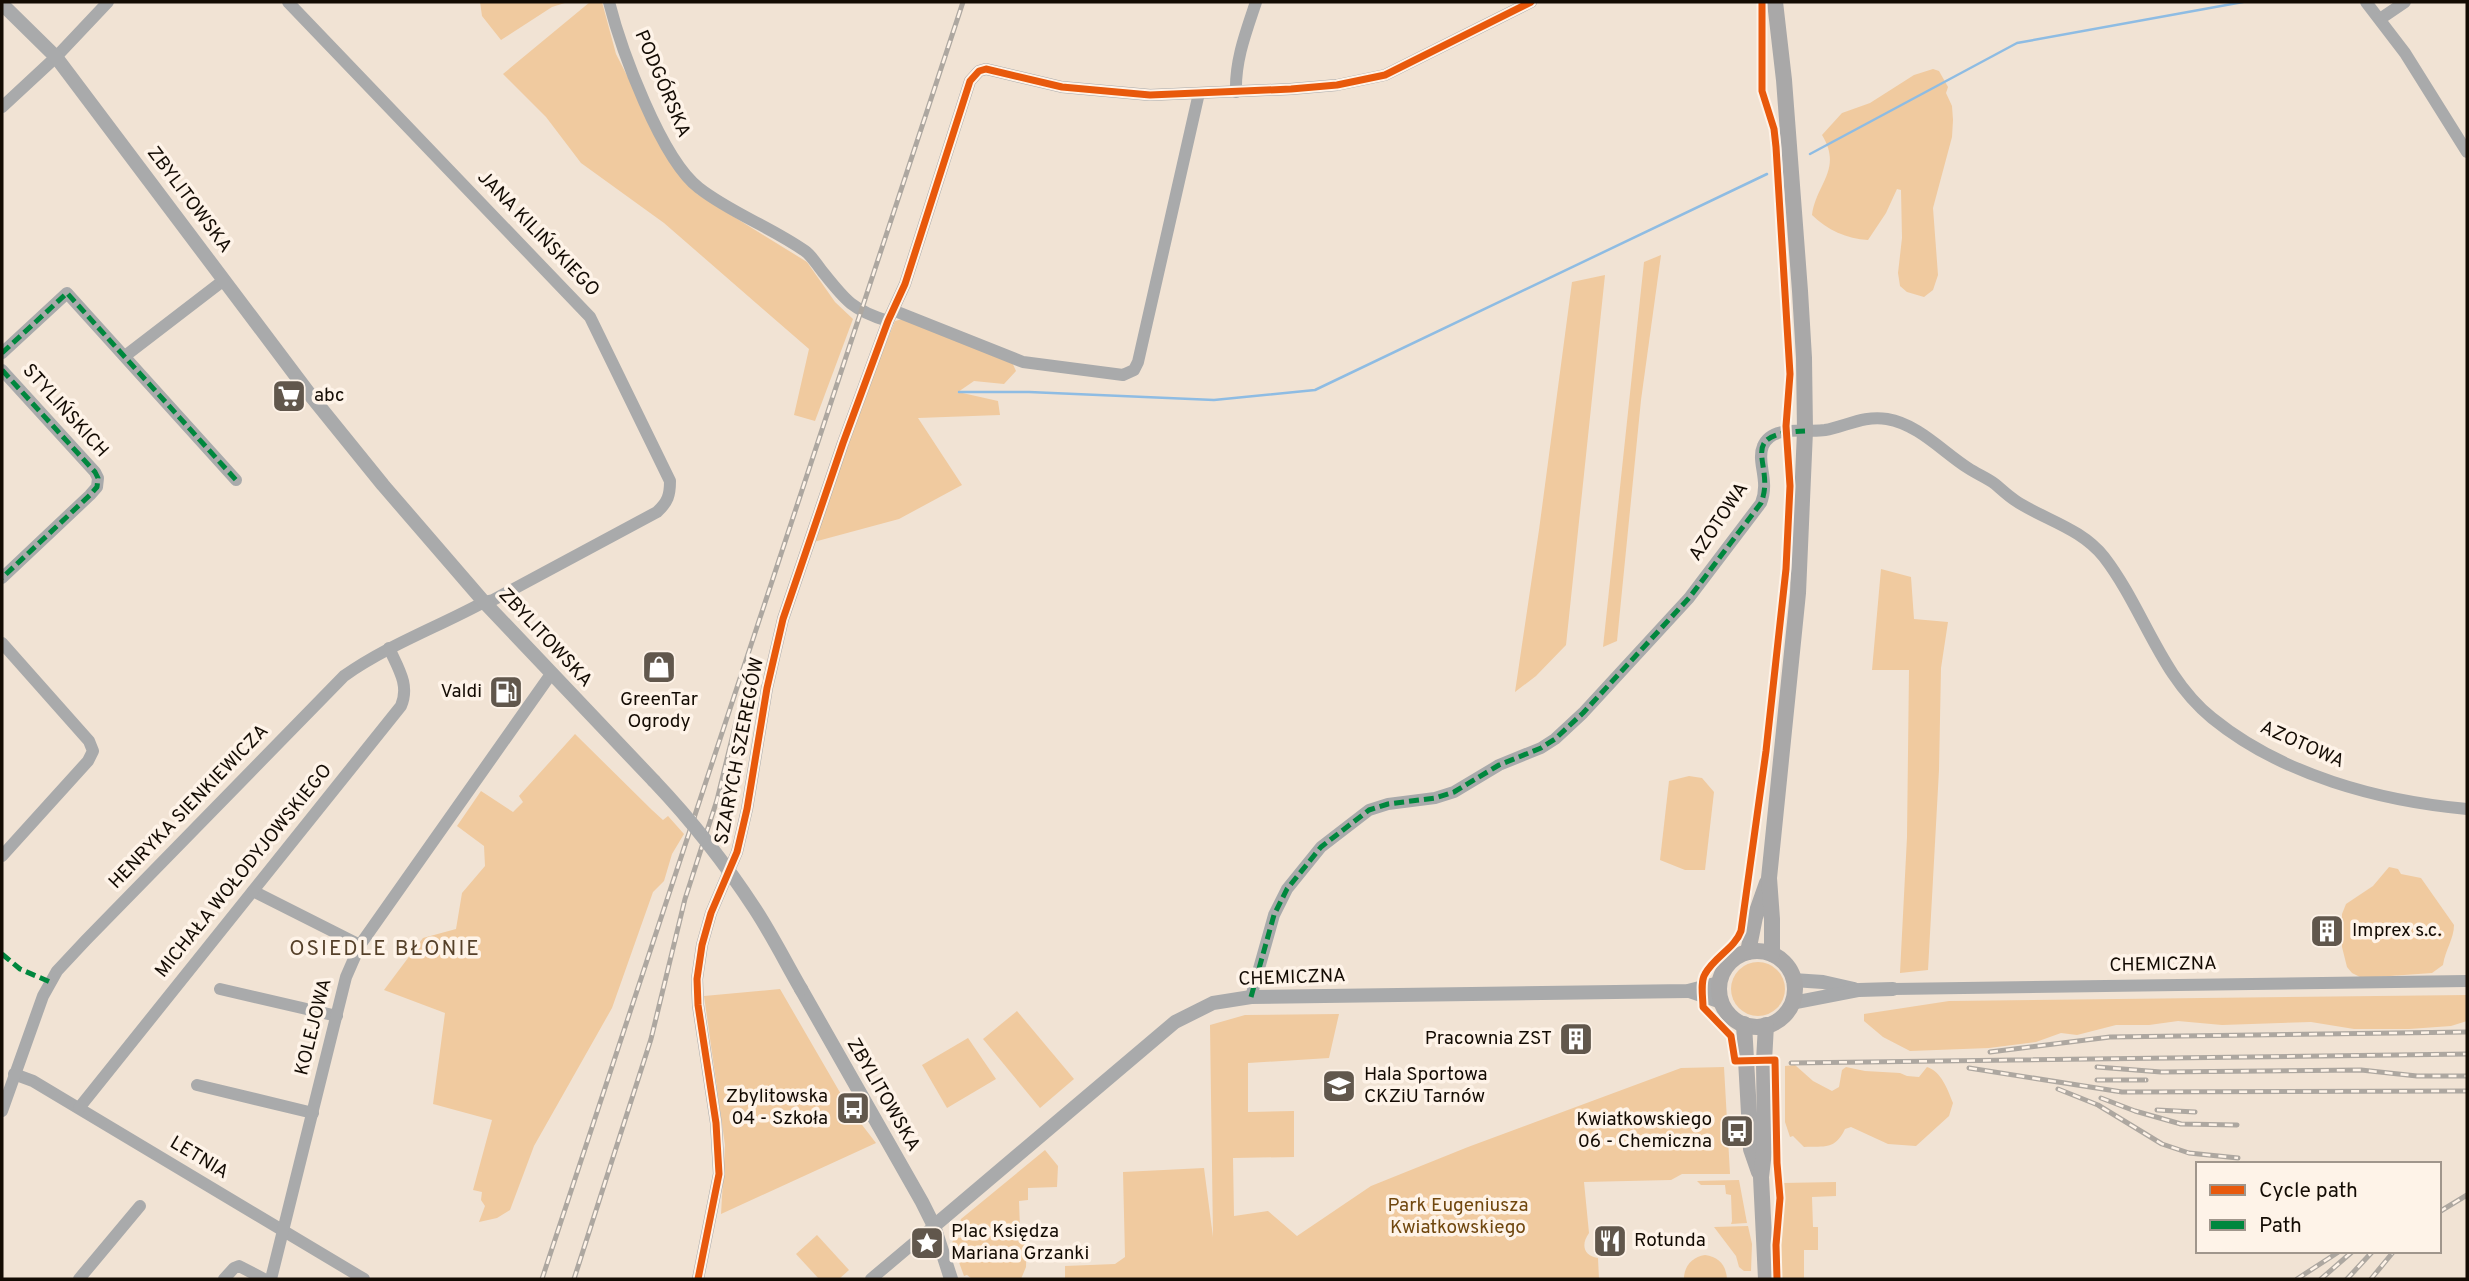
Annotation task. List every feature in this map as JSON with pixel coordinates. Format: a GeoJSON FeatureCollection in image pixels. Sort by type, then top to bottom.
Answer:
{"type":"FeatureCollection","features":[{"type":"Feature","properties":{"kind":"main road"},"geometry":{"type":"LineString","coordinates":[[1772,954],[1769,878],[1797,593],[1805,431],[1799,277],[1783,59],[1775,2]]}},
{"type":"Feature","properties":{"kind":"main road"},"geometry":{"type":"LineString","coordinates":[[1748,952],[1755,917],[1769,878]]}},
{"type":"Feature","properties":{"kind":"main road"},"geometry":{"type":"LineString","coordinates":[[1756,951],[1772,954],[1783,962],[1793,979],[1792,1003],[1782,1017],[1766,1025],[1744,1024],[1730,1016],[1721,1002],[1719,983],[1726,966],[1739,955],[1756,951]]}},
{"type":"Feature","properties":{"kind":"main road"},"geometry":{"type":"LineString","coordinates":[[1744,1024],[1751,1149],[1761,1177]]}},
{"type":"Feature","properties":{"kind":"main road"},"geometry":{"type":"LineString","coordinates":[[1766,1025],[1765,1143],[1761,1177],[1766,1279]]}},
{"type":"Feature","properties":{"kind":"street"},"geometry":{"type":"LineString","coordinates":[[2,107],[108,2]]}},
{"type":"Feature","properties":{"kind":"street","name":"JANA KILIŃSKIEGO"},"geometry":{"type":"LineString","coordinates":[[288,2],[590,317],[670,481],[670,495],[665,505],[657,512],[493,600],[484,602]]}},
{"type":"Feature","properties":{"kind":"street","name":"PODGÓRSKA"},"geometry":{"type":"LineString","coordinates":[[609,2],[650,115],[673,156],[696,186],[719,203],[807,252],[843,298],[856,309],[892,316],[1023,362],[1123,374],[1134,370],[1199,93]]}},
{"type":"Feature","properties":{"kind":"street"},"geometry":{"type":"LineString","coordinates":[[1236,92],[1239,53],[1256,2]]}},
{"type":"Feature","properties":{"kind":"street"},"geometry":{"type":"LineString","coordinates":[[1199,93],[1337,85],[1385,75],[1531,2]]}},
{"type":"Feature","properties":{"kind":"street"},"geometry":{"type":"LineString","coordinates":[[2366,2],[2380,19],[2467,152]]}},
{"type":"Feature","properties":{"kind":"street"},"geometry":{"type":"LineString","coordinates":[[2380,19],[2405,2]]}},
{"type":"Feature","properties":{"kind":"street","name":"ZBYLITOWSKA"},"geometry":{"type":"LineString","coordinates":[[2,4],[55,57],[331,421],[484,602],[706,839],[757,911],[934,1226],[951,1279]]}},
{"type":"Feature","properties":{"kind":"street","name":"SZARYCH SZEREGÓW"},"geometry":{"type":"LineString","coordinates":[[698,1279],[719,1174],[716,1123],[698,1005],[697,979],[702,945],[711,913],[737,852],[767,688],[783,619],[830,480],[905,284],[970,81],[979,71],[986,69],[1062,87],[1101,92],[1150,95],[1199,93]]}},
{"type":"Feature","properties":{"kind":"street"},"geometry":{"type":"LineString","coordinates":[[125,356],[224,280]]}},
{"type":"Feature","properties":{"kind":"street"},"geometry":{"type":"LineString","coordinates":[[2,353],[67,293],[236,480]]}},
{"type":"Feature","properties":{"kind":"street","name":"STYLIŃSKICH"},"geometry":{"type":"LineString","coordinates":[[2,370],[98,478],[97,487],[90,495],[2,578]]}},
{"type":"Feature","properties":{"kind":"street","name":"AZOTOWA"},"geometry":{"type":"LineString","coordinates":[[1251,997],[1274,915],[1293,881],[1321,848],[1369,810],[1454,792],[1499,765],[1541,748],[1555,739],[1583,713],[1689,598],[1761,503],[1766,490],[1761,456],[1763,446],[1770,437],[1786,432],[1826,430],[1867,419],[1887,419],[1906,425],[2017,502],[2086,539],[2103,556],[2119,581],[2176,683],[2211,718],[2243,740],[2262,752],[2334,782],[2423,805],[2467,809]]}},
{"type":"Feature","properties":{"kind":"street","name":"HENRYKA SIENKIEWICZA"},"geometry":{"type":"LineString","coordinates":[[2,1111],[43,996],[57,971],[67,960],[344,676],[390,648],[484,602]]}},
{"type":"Feature","properties":{"kind":"street"},"geometry":{"type":"LineString","coordinates":[[2,643],[89,741],[93,751],[88,761],[2,856]]}},
{"type":"Feature","properties":{"kind":"street","name":"MICHAŁA WOŁODYJOWSKIEGO"},"geometry":{"type":"LineString","coordinates":[[79,1108],[401,706],[406,695],[404,681],[390,648]]}},
{"type":"Feature","properties":{"kind":"street","name":"KOLEJOWA"},"geometry":{"type":"LineString","coordinates":[[271,1279],[346,976],[360,945],[551,674]]}},
{"type":"Feature","properties":{"kind":"street"},"geometry":{"type":"LineString","coordinates":[[253,891],[360,945]]}},
{"type":"Feature","properties":{"kind":"street","name":"CHEMICZNA"},"geometry":{"type":"LineString","coordinates":[[1793,979],[1824,982],[1859,990]]}},
{"type":"Feature","properties":{"kind":"street","name":"CHEMICZNA"},"geometry":{"type":"LineString","coordinates":[[1792,1003],[1859,990],[2467,981]]}},
{"type":"Feature","properties":{"kind":"street","name":"CHEMICZNA"},"geometry":{"type":"LineString","coordinates":[[871,1279],[1175,1022],[1213,1003],[1251,997],[1688,991],[1719,983]]}},
{"type":"Feature","properties":{"kind":"street"},"geometry":{"type":"LineString","coordinates":[[220,989],[337,1016]]}},
{"type":"Feature","properties":{"kind":"street","name":"CHEMICZNA"},"geometry":{"type":"LineString","coordinates":[[1688,991],[1721,1002]]}},
{"type":"Feature","properties":{"kind":"street","name":"LETNIA"},"geometry":{"type":"LineString","coordinates":[[14,1074],[33,1081],[364,1279]]}},
{"type":"Feature","properties":{"kind":"street"},"geometry":{"type":"LineString","coordinates":[[197,1085],[313,1113]]}},
{"type":"Feature","properties":{"kind":"street"},"geometry":{"type":"LineString","coordinates":[[79,1279],[140,1206]]}},
{"type":"Feature","properties":{"kind":"street"},"geometry":{"type":"LineString","coordinates":[[224,1279],[239,1266],[264,1279]]}},
{"type":"Feature","properties":{"kind":"green space"},"geometry":{"type":"Polygon","coordinates":[[[480,2],[568,2],[552,7],[501,40],[482,16],[480,2]]]}},
{"type":"Feature","properties":{"kind":"green space"},"geometry":{"type":"Polygon","coordinates":[[[590,2],[602,2],[616,54],[643,107],[697,194],[807,262],[835,302],[853,319],[815,421],[794,415],[809,349],[664,223],[581,163],[546,117],[503,74],[590,2]]]}},
{"type":"Feature","properties":{"kind":"green space"},"geometry":{"type":"Polygon","coordinates":[[[1933,69],[1939,71],[1948,87],[1946,93],[1952,106],[1953,120],[1952,137],[1933,208],[1938,275],[1933,290],[1924,297],[1907,292],[1900,286],[1898,273],[1902,238],[1901,190],[1897,189],[1886,213],[1868,240],[1838,233],[1812,215],[1829,167],[1828,147],[1822,135],[1842,113],[1870,103],[1914,75],[1933,69]]]}},
{"type":"Feature","properties":{"kind":"green space"},"geometry":{"type":"Polygon","coordinates":[[[1661,255],[1641,400],[1617,641],[1603,647],[1644,262],[1661,255]]]}},
{"type":"Feature","properties":{"kind":"green space"},"geometry":{"type":"Polygon","coordinates":[[[1605,275],[1566,645],[1536,676],[1515,692],[1572,282],[1605,275]]]}},
{"type":"Feature","properties":{"kind":"green space"},"geometry":{"type":"Polygon","coordinates":[[[906,318],[1011,360],[1016,371],[1004,384],[974,381],[958,392],[998,401],[1000,415],[918,418],[962,485],[899,519],[810,543],[848,435],[895,321],[906,318]]]}},
{"type":"Feature","properties":{"kind":"green space"},"geometry":{"type":"Polygon","coordinates":[[[1881,569],[1911,577],[1914,619],[1948,622],[1941,668],[1939,770],[1928,970],[1900,973],[1907,837],[1909,670],[1872,670],[1881,569]]]}},
{"type":"Feature","properties":{"kind":"green space"},"geometry":{"type":"Polygon","coordinates":[[[575,734],[652,810],[663,820],[668,816],[684,834],[672,854],[664,881],[653,892],[612,1008],[534,1146],[510,1210],[497,1218],[479,1222],[485,1206],[481,1200],[482,1192],[473,1190],[492,1120],[433,1104],[445,1013],[384,990],[423,938],[456,929],[462,893],[485,866],[484,846],[457,826],[481,791],[513,812],[523,802],[519,796],[575,734]]]}},
{"type":"Feature","properties":{"kind":"green space"},"geometry":{"type":"Polygon","coordinates":[[[1689,776],[1702,778],[1714,792],[1705,870],[1685,870],[1660,860],[1669,781],[1689,776]]]}},
{"type":"Feature","properties":{"kind":"green space"},"geometry":{"type":"Polygon","coordinates":[[[2389,867],[2398,869],[2401,874],[2421,878],[2454,925],[2443,965],[2432,973],[2362,978],[2347,967],[2342,947],[2342,914],[2346,904],[2373,886],[2389,867]]]}},
{"type":"Feature","properties":{"kind":"green space"},"geometry":{"type":"Polygon","coordinates":[[[1763,962],[1773,966],[1781,974],[1785,989],[1781,1004],[1773,1012],[1753,1016],[1743,1012],[1735,1004],[1731,984],[1735,974],[1743,966],[1763,962]]]}},
{"type":"Feature","properties":{"kind":"green space"},"geometry":{"type":"Polygon","coordinates":[[[780,989],[849,1108],[876,1143],[721,1214],[725,1145],[704,996],[780,989]]]}},
{"type":"Feature","properties":{"kind":"green space"},"geometry":{"type":"Polygon","coordinates":[[[2467,995],[2467,1021],[2451,1026],[2354,1029],[2311,1022],[2222,1025],[2178,1021],[2149,1025],[2116,1025],[2077,1035],[2061,1033],[2036,1042],[1989,1048],[1910,1051],[1883,1037],[1864,1021],[1864,1014],[1949,1001],[2467,995]]]}},
{"type":"Feature","properties":{"kind":"green space"},"geometry":{"type":"Polygon","coordinates":[[[1017,1011],[1074,1079],[1040,1108],[983,1039],[1017,1011]]]}},
{"type":"Feature","properties":{"kind":"green space","name":"Park Eugeniusza Kwiatkowskiego"},"geometry":{"type":"Polygon","coordinates":[[[1339,1014],[1329,1058],[1248,1063],[1248,1112],[1294,1111],[1294,1157],[1233,1158],[1234,1216],[1268,1211],[1297,1236],[1371,1186],[1681,1068],[1724,1067],[1730,1174],[1682,1174],[1671,1180],[1584,1182],[1589,1233],[1585,1249],[1589,1255],[1598,1258],[1599,1279],[1065,1278],[1065,1266],[1115,1264],[1125,1257],[1123,1172],[1204,1168],[1213,1237],[1210,1025],[1245,1015],[1339,1014]]]}},
{"type":"Feature","properties":{"kind":"green space"},"geometry":{"type":"Polygon","coordinates":[[[968,1038],[996,1079],[947,1108],[922,1065],[968,1038]]]}},
{"type":"Feature","properties":{"kind":"green space"},"geometry":{"type":"Polygon","coordinates":[[[1795,1065],[1813,1081],[1832,1091],[1839,1087],[1842,1070],[1846,1067],[1919,1077],[1927,1067],[1940,1077],[1953,1103],[1949,1116],[1916,1146],[1888,1144],[1851,1127],[1845,1129],[1833,1144],[1804,1147],[1793,1136],[1790,1137],[1785,1122],[1785,1066],[1795,1065]]]}},
{"type":"Feature","properties":{"kind":"green space"},"geometry":{"type":"Polygon","coordinates":[[[1045,1150],[1058,1166],[1057,1187],[1028,1188],[1028,1200],[1019,1201],[1020,1228],[957,1229],[961,1219],[1045,1150]]]}},
{"type":"Feature","properties":{"kind":"green space"},"geometry":{"type":"Polygon","coordinates":[[[1739,1180],[1747,1223],[1731,1224],[1731,1195],[1726,1194],[1725,1185],[1701,1185],[1697,1181],[1739,1180]]]}},
{"type":"Feature","properties":{"kind":"green space"},"geometry":{"type":"Polygon","coordinates":[[[1836,1182],[1836,1196],[1812,1197],[1813,1227],[1818,1227],[1818,1250],[1804,1250],[1804,1279],[1779,1279],[1782,1183],[1836,1182]]]}},
{"type":"Feature","properties":{"kind":"green space"},"geometry":{"type":"Polygon","coordinates":[[[1748,1226],[1752,1244],[1751,1271],[1744,1271],[1714,1227],[1748,1226]]]}},
{"type":"Feature","properties":{"kind":"green space"},"geometry":{"type":"Polygon","coordinates":[[[1027,1234],[1026,1267],[1021,1279],[972,1279],[964,1276],[952,1243],[954,1238],[1027,1234]]]}},
{"type":"Feature","properties":{"kind":"green space"},"geometry":{"type":"Polygon","coordinates":[[[817,1235],[849,1270],[839,1279],[819,1279],[796,1254],[817,1235]]]}},
{"type":"Feature","properties":{"kind":"green space"},"geometry":{"type":"Polygon","coordinates":[[[1705,1255],[1721,1262],[1727,1279],[1684,1279],[1685,1270],[1690,1263],[1705,1255]]]}},
{"type":"Feature","properties":{"kind":"waterway"},"geometry":{"type":"LineString","coordinates":[[1810,154],[2017,43],[2243,2]]}},
{"type":"Feature","properties":{"kind":"waterway"},"geometry":{"type":"LineString","coordinates":[[959,392],[1029,392],[1214,400],[1315,390],[1767,174]]}},
{"type":"Feature","properties":{"kind":"railway"},"geometry":{"type":"LineString","coordinates":[[542,1279],[963,2]]}},
{"type":"Feature","properties":{"kind":"railway"},"geometry":{"type":"LineString","coordinates":[[574,1279],[651,1039],[685,899],[717,800],[738,714]]}},
{"type":"Feature","properties":{"kind":"railway"},"geometry":{"type":"LineString","coordinates":[[1990,1052],[2110,1037],[2467,1032]]}},
{"type":"Feature","properties":{"kind":"railway"},"geometry":{"type":"LineString","coordinates":[[1791,1063],[2467,1054]]}},
{"type":"Feature","properties":{"kind":"railway"},"geometry":{"type":"LineString","coordinates":[[2097,1067],[2161,1072],[2361,1070],[2417,1076],[2467,1076]]}},
{"type":"Feature","properties":{"kind":"railway"},"geometry":{"type":"LineString","coordinates":[[1969,1068],[2122,1092],[2467,1091]]}},
{"type":"Feature","properties":{"kind":"railway"},"geometry":{"type":"LineString","coordinates":[[2097,1080],[2146,1080]]}},
{"type":"Feature","properties":{"kind":"railway"},"geometry":{"type":"LineString","coordinates":[[2058,1089],[2098,1105],[2162,1144],[2189,1153],[2238,1158]]}},
{"type":"Feature","properties":{"kind":"railway"},"geometry":{"type":"LineString","coordinates":[[2101,1098],[2181,1124],[2237,1125]]}},
{"type":"Feature","properties":{"kind":"railway"},"geometry":{"type":"LineString","coordinates":[[2157,1110],[2195,1112]]}},
{"type":"Feature","properties":{"kind":"railway"},"geometry":{"type":"LineString","coordinates":[[2441,1211],[2467,1195]]}},
{"type":"Feature","properties":{"kind":"railway"},"geometry":{"type":"LineString","coordinates":[[2297,1279],[2337,1253]]}},
{"type":"Feature","properties":{"kind":"railway"},"geometry":{"type":"LineString","coordinates":[[2321,1279],[2351,1253]]}},
{"type":"Feature","properties":{"kind":"railway"},"geometry":{"type":"LineString","coordinates":[[2347,1279],[2371,1253]]}},
{"type":"Feature","properties":{"kind":"railway"},"geometry":{"type":"LineString","coordinates":[[2371,1279],[2392,1253]]}},
{"type":"Feature","properties":{"kind":"marked path"},"geometry":{"type":"LineString","coordinates":[[2,353],[67,293],[236,480]]}},
{"type":"Feature","properties":{"kind":"marked path"},"geometry":{"type":"LineString","coordinates":[[2,370],[98,478],[97,487],[90,495],[2,578]]}},
{"type":"Feature","properties":{"kind":"marked path"},"geometry":{"type":"LineString","coordinates":[[1251,997],[1274,915],[1287,889],[1321,847],[1369,810],[1454,792],[1499,765],[1541,748],[1555,739],[1583,713],[1689,598],[1761,503],[1764,489],[1763,445],[1770,438],[1783,433],[1805,431]]}},
{"type":"Feature","properties":{"kind":"marked path"},"geometry":{"type":"LineString","coordinates":[[2,954],[20,969],[50,982]]}},
{"type":"Feature","properties":{"kind":"cycle path"},"geometry":{"type":"LineString","coordinates":[[698,1279],[719,1174],[716,1123],[698,1005],[697,979],[702,945],[711,913],[737,852],[767,688],[783,619],[843,443],[888,321],[905,284],[970,81],[979,71],[986,69],[1062,87],[1150,95],[1337,85],[1385,75],[1531,2]]}},
{"type":"Feature","properties":{"kind":"cycle path"},"geometry":{"type":"LineString","coordinates":[[1762,2],[1762,91],[1774,129],[1776,147],[1790,374],[1786,426],[1790,486],[1786,569],[1766,751],[1741,931],[1703,977],[1702,990],[1703,1007],[1731,1036],[1735,1061],[1775,1060],[1780,1198],[1776,1245],[1777,1279]]}},
{"type":"Feature","properties":{"kind":"place","name":"abc"},"geometry":{"type":"Point","coordinates":[289,396]}},
{"type":"Feature","properties":{"kind":"place","name":"GreenTar Ogrody"},"geometry":{"type":"Point","coordinates":[659,667]}},
{"type":"Feature","properties":{"kind":"place","name":"Valdi"},"geometry":{"type":"Point","coordinates":[506,692]}},
{"type":"Feature","properties":{"kind":"place","name":"Imprex s.c."},"geometry":{"type":"Point","coordinates":[2327,931]}},
{"type":"Feature","properties":{"kind":"place","name":"Pracownia ZST"},"geometry":{"type":"Point","coordinates":[1576,1039]}},
{"type":"Feature","properties":{"kind":"place","name":"Hala Sportowa CKZiU Tarnów"},"geometry":{"type":"Point","coordinates":[1339,1086]}},
{"type":"Feature","properties":{"kind":"place","name":"Zbylitowska 04 - Szkoła"},"geometry":{"type":"Point","coordinates":[853,1108]}},
{"type":"Feature","properties":{"kind":"place","name":"Kwiatkowskiego 06 - Chemiczna"},"geometry":{"type":"Point","coordinates":[1737,1131]}},
{"type":"Feature","properties":{"kind":"place","name":"Rotunda"},"geometry":{"type":"Point","coordinates":[1610,1241]}},
{"type":"Feature","properties":{"kind":"place","name":"Plac Księdza Mariana Grzanki"},"geometry":{"type":"Point","coordinates":[927,1243]}},
{"type":"Feature","properties":{"kind":"district","name":"OSIEDLE BŁONIE"},"geometry":{"type":"Point","coordinates":[385,949]}}]}
